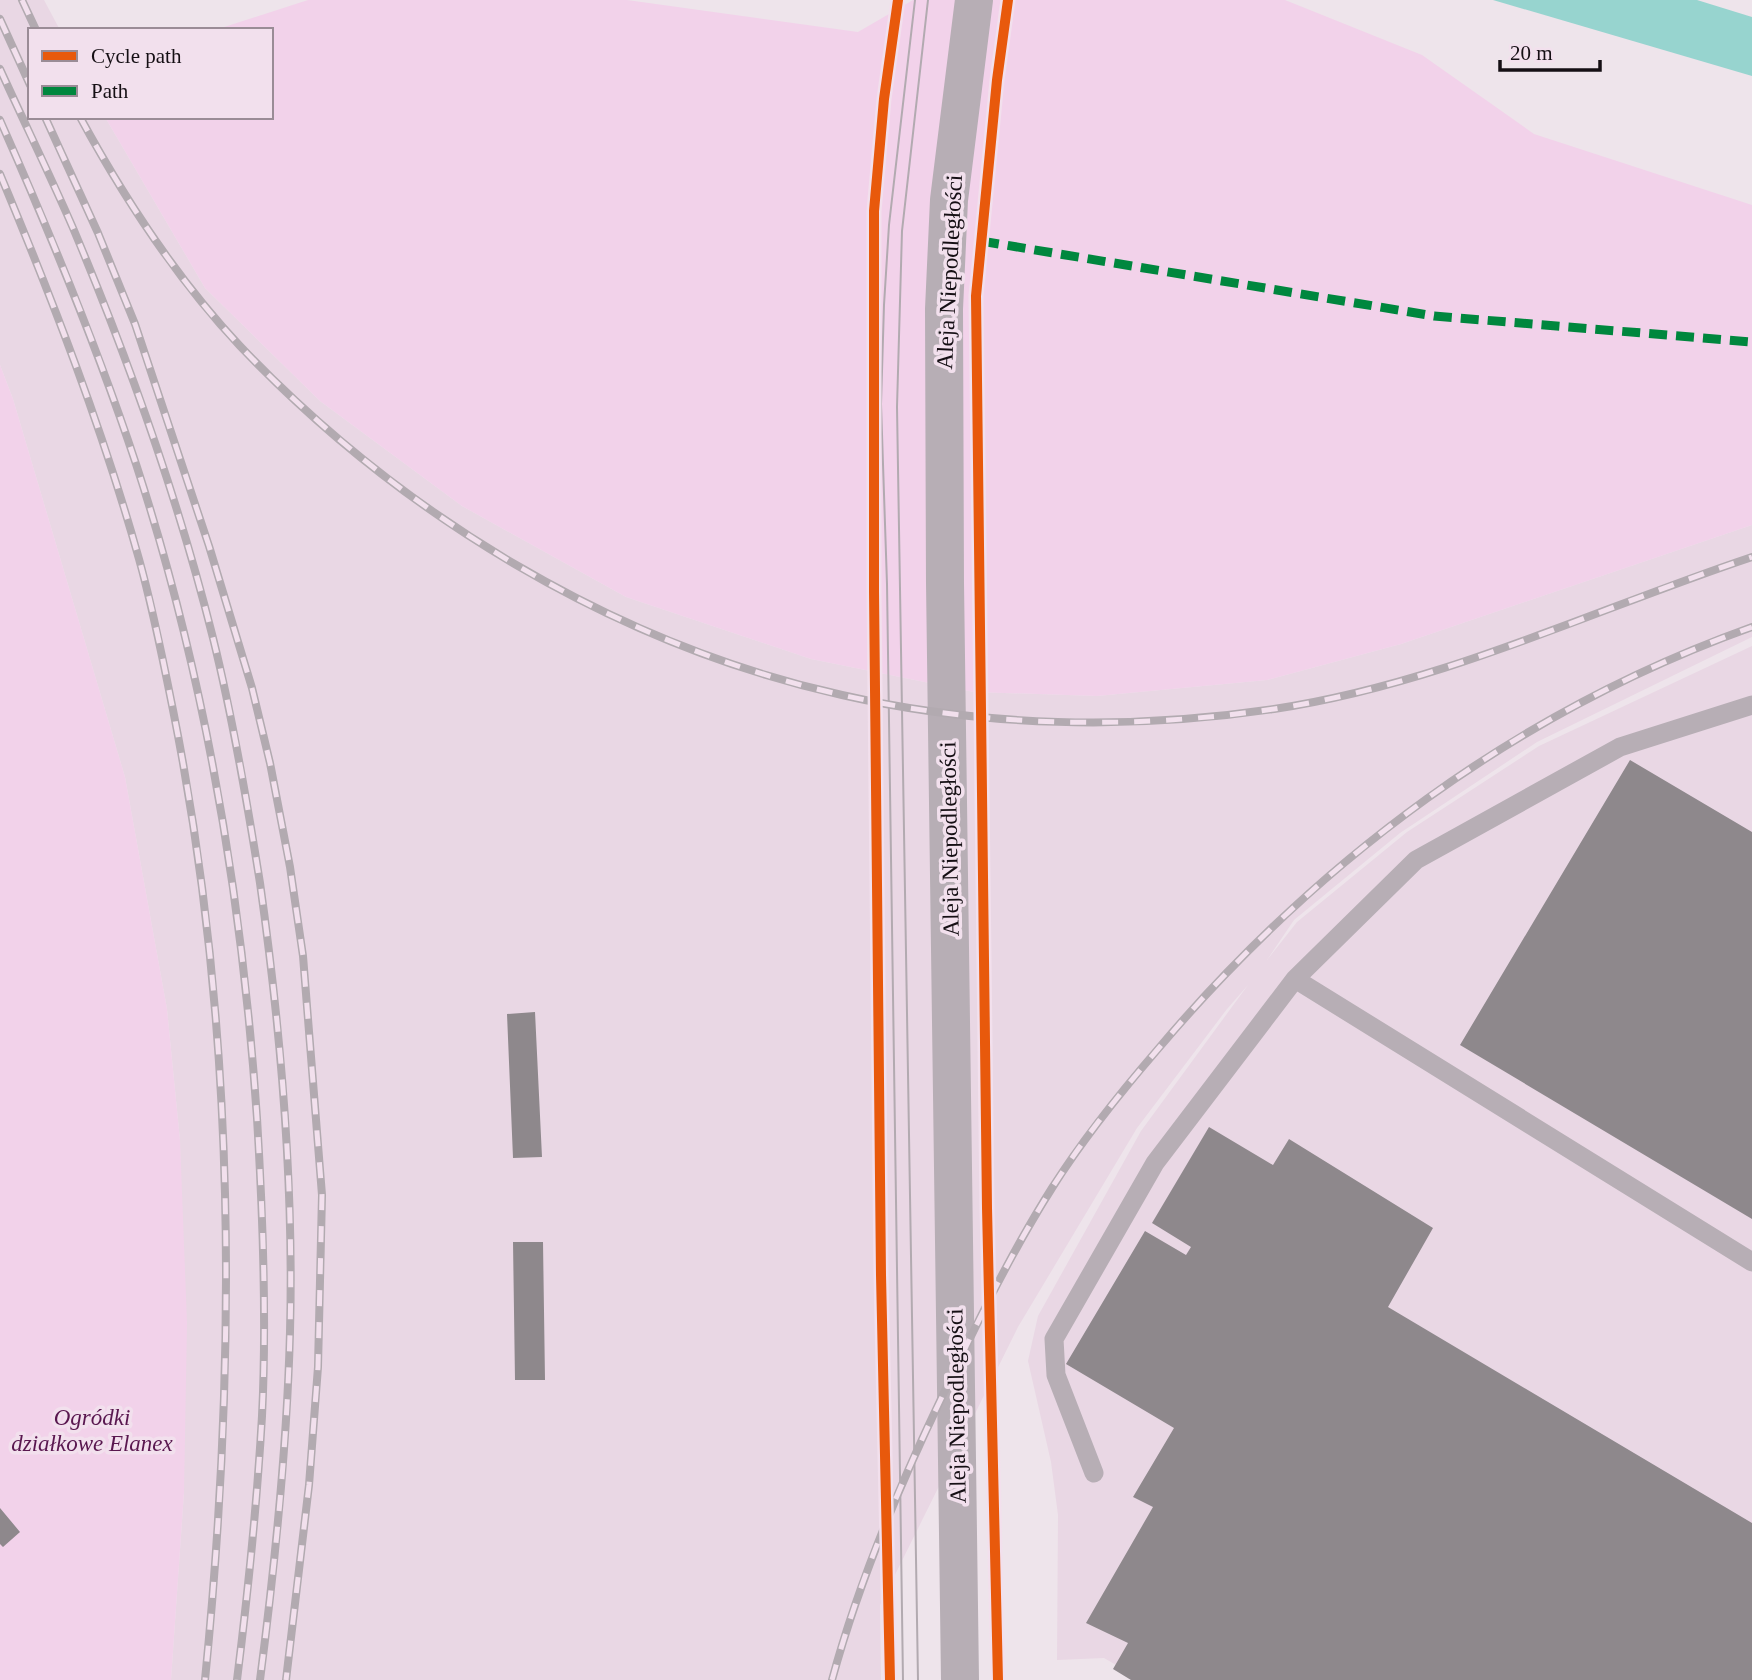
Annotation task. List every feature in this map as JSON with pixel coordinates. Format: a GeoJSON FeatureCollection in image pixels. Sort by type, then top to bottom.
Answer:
{"type":"FeatureCollection","features":[{"type":"Feature","properties":{"kind":"street","name":"Aleja Niepodległości"},"geometry":{"type":"LineString","coordinates":[[960,1680],[945,583],[944,309],[948,214],[974,0]]}},
{"type":"Feature","properties":{"kind":"lane"},"geometry":{"type":"LineString","coordinates":[[1094,1473],[1056,1375],[1054,1339],[1155,1164],[1295,979],[1416,860],[1620,747],[1752,705]]}},
{"type":"Feature","properties":{"kind":"lane"},"geometry":{"type":"LineString","coordinates":[[1295,979],[1752,1262]]}},
{"type":"Feature","properties":{"kind":"shaded area"},"geometry":{"type":"Polygon","coordinates":[[[0,0],[44,0],[59,28],[28,28],[28,119],[106,119],[205,288],[320,401],[462,506],[626,597],[811,659],[974,692],[1097,696],[1267,680],[1401,644],[1752,525],[1752,637],[1537,742],[1400,833],[1294,920],[1267,960],[1297,922],[1407,832],[1539,746],[1752,646],[1752,1680],[1142,1680],[1104,1658],[1057,1660],[1058,1515],[1051,1462],[1028,1361],[1038,1316],[1141,1131],[1248,985],[1137,1128],[1018,1327],[880,1605],[881,1680],[171,1680],[184,1492],[180,1140],[167,1009],[125,777],[13,399],[0,365],[0,0]]]}},
{"type":"Feature","properties":{"kind":"shaded area"},"geometry":{"type":"Polygon","coordinates":[[[1493,0],[1697,0],[1752,17],[1752,76],[1493,0]]]}},
{"type":"Feature","properties":{"kind":"green space"},"geometry":{"type":"Polygon","coordinates":[[[308,0],[627,0],[858,32],[913,0],[1285,0],[1422,55],[1534,134],[1752,205],[1752,525],[1401,644],[1267,680],[1097,696],[974,692],[811,659],[626,597],[462,506],[320,401],[205,288],[106,119],[273,119],[273,28],[221,28],[308,0]]]}},
{"type":"Feature","properties":{"kind":"green space","name":"Ogródki działkowe Elanex"},"geometry":{"type":"Polygon","coordinates":[[[0,365],[13,399],[125,777],[167,1009],[180,1140],[187,1323],[184,1492],[171,1680],[0,1680],[0,365]]]}},
{"type":"Feature","properties":{"kind":"building"},"geometry":{"type":"Polygon","coordinates":[[[1630,760],[1752,832],[1752,1219],[1460,1045],[1630,760]]]}},
{"type":"Feature","properties":{"kind":"building"},"geometry":{"type":"Polygon","coordinates":[[[535,1012],[542,1157],[513,1158],[507,1014],[535,1012]]]}},
{"type":"Feature","properties":{"kind":"building"},"geometry":{"type":"Polygon","coordinates":[[[1209,1127],[1273,1165],[1289,1139],[1433,1228],[1388,1307],[1752,1523],[1752,1680],[1131,1680],[1113,1669],[1128,1643],[1086,1623],[1153,1507],[1133,1497],[1174,1428],[1066,1364],[1145,1231],[1186,1255],[1191,1247],[1152,1223],[1209,1127]]]}},
{"type":"Feature","properties":{"kind":"building"},"geometry":{"type":"Polygon","coordinates":[[[513,1242],[543,1242],[545,1380],[515,1380],[513,1242]]]}},
{"type":"Feature","properties":{"kind":"building"},"geometry":{"type":"Polygon","coordinates":[[[0,1508],[20,1532],[3,1547],[0,1544],[0,1508]]]}},
{"type":"Feature","properties":{"kind":"tram line"},"geometry":{"type":"LineString","coordinates":[[903,1680],[887,584],[881,404],[889,225],[915,0]]}},
{"type":"Feature","properties":{"kind":"tram line"},"geometry":{"type":"LineString","coordinates":[[918,1680],[897,407],[902,231],[928,0]]}},
{"type":"Feature","properties":{"kind":"railway"},"geometry":{"type":"LineString","coordinates":[[22,0],[35,28]]}},
{"type":"Feature","properties":{"kind":"railway"},"geometry":{"type":"LineString","coordinates":[[0,19],[28,81]]}},
{"type":"Feature","properties":{"kind":"railway"},"geometry":{"type":"LineString","coordinates":[[0,69],[94,278],[133,379],[168,482],[220,668],[255,852],[280,1051],[288,1163],[291,1275],[283,1462],[260,1680]]}},
{"type":"Feature","properties":{"kind":"railway"},"geometry":{"type":"LineString","coordinates":[[46,119],[98,233],[135,324],[209,546],[252,688],[290,867],[303,956],[322,1195],[318,1367],[309,1485],[286,1680]]}},
{"type":"Feature","properties":{"kind":"railway"},"geometry":{"type":"LineString","coordinates":[[81,119],[153,237],[217,320],[303,407],[370,465],[441,517],[516,565],[594,607],[674,643],[757,672],[842,695],[949,714],[1058,722],[1166,720],[1274,709],[1336,697],[1457,664],[1752,557]]}},
{"type":"Feature","properties":{"kind":"railway"},"geometry":{"type":"LineString","coordinates":[[0,120],[72,290],[136,464],[182,624],[201,705],[230,870],[257,1118],[264,1304],[260,1449],[237,1680]]}},
{"type":"Feature","properties":{"kind":"railway"},"geometry":{"type":"LineString","coordinates":[[0,174],[76,365],[125,510],[158,635],[194,830],[210,951],[220,1072],[225,1194],[226,1316],[222,1437],[205,1680]]}},
{"type":"Feature","properties":{"kind":"railway"},"geometry":{"type":"LineString","coordinates":[[832,1680],[866,1573],[894,1504],[924,1435],[993,1293],[1036,1214],[1064,1170],[1102,1117],[1158,1049],[1220,980],[1285,915],[1354,855],[1427,799],[1503,748],[1583,702],[1666,661],[1752,627]]}},
{"type":"Feature","properties":{"kind":"marked path"},"geometry":{"type":"LineString","coordinates":[[981,241],[1434,316],[1752,342]]}},
{"type":"Feature","properties":{"kind":"cycle path"},"geometry":{"type":"LineString","coordinates":[[890,1680],[881,1275],[874,591],[874,211],[884,99],[898,0]]}},
{"type":"Feature","properties":{"kind":"cycle path"},"geometry":{"type":"LineString","coordinates":[[998,1680],[987,1208],[976,296],[997,80],[1008,0]]}}]}
